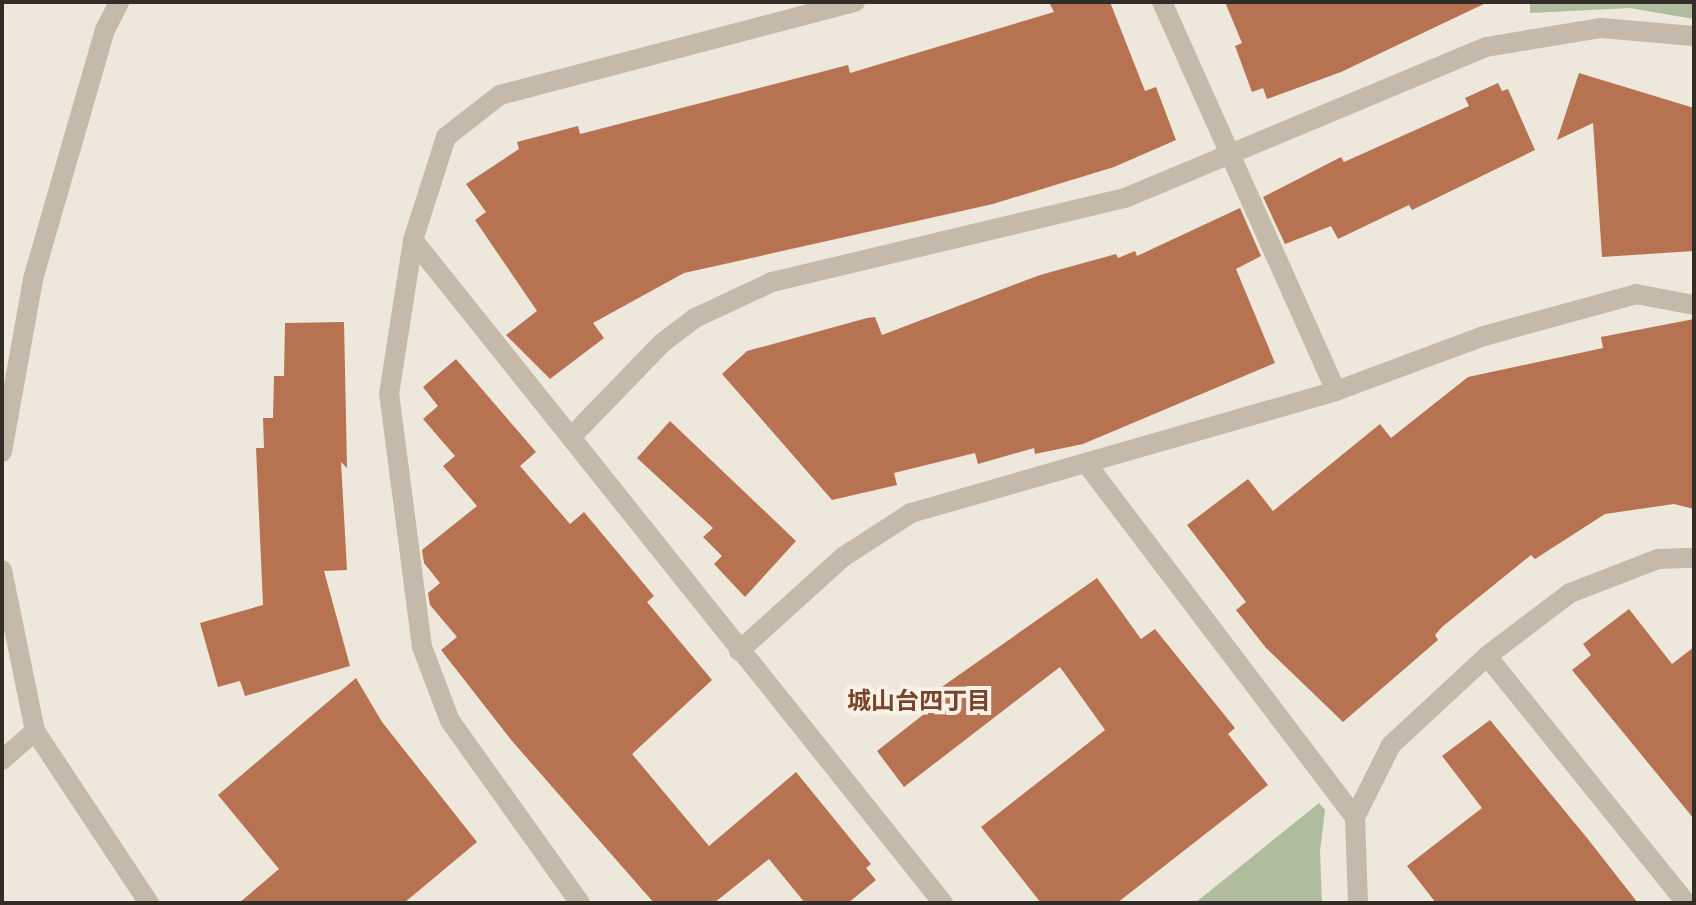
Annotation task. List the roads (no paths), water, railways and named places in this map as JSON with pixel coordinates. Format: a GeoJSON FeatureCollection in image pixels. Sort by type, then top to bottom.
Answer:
{"type":"FeatureCollection","features":[{"type":"Feature","properties":{"kind":"street"},"geometry":{"type":"LineString","coordinates":[[2,452],[33,279],[105,30],[119,2]]}},
{"type":"Feature","properties":{"kind":"street"},"geometry":{"type":"LineString","coordinates":[[580,903],[450,721],[422,647],[389,394],[413,240],[446,137],[500,95],[855,2]]}},
{"type":"Feature","properties":{"kind":"street"},"geometry":{"type":"LineString","coordinates":[[1162,2],[1336,391]]}},
{"type":"Feature","properties":{"kind":"street"},"geometry":{"type":"LineString","coordinates":[[573,435],[673,334],[695,318],[772,282],[1125,198],[1486,47],[1601,28],[1694,36]]}},
{"type":"Feature","properties":{"kind":"street"},"geometry":{"type":"LineString","coordinates":[[413,240],[573,435],[739,651],[943,903]]}},
{"type":"Feature","properties":{"kind":"street"},"geometry":{"type":"LineString","coordinates":[[739,651],[843,557],[911,513],[1336,391],[1484,336],[1636,294],[1694,305]]}},
{"type":"Feature","properties":{"kind":"street"},"geometry":{"type":"LineString","coordinates":[[1086,463],[1355,817]]}},
{"type":"Feature","properties":{"kind":"street"},"geometry":{"type":"LineString","coordinates":[[1358,903],[1355,817],[1391,745],[1487,656],[1570,593],[1658,559],[1694,558]]}},
{"type":"Feature","properties":{"kind":"street"},"geometry":{"type":"LineString","coordinates":[[2,570],[35,731],[149,903]]}},
{"type":"Feature","properties":{"kind":"street"},"geometry":{"type":"LineString","coordinates":[[1487,656],[1686,903]]}},
{"type":"Feature","properties":{"kind":"street"},"geometry":{"type":"LineString","coordinates":[[2,760],[35,731]]}},
{"type":"Feature","properties":{"kind":"district","name":"城山台四丁目"},"geometry":{"type":"Point","coordinates":[919,701]}}]}
